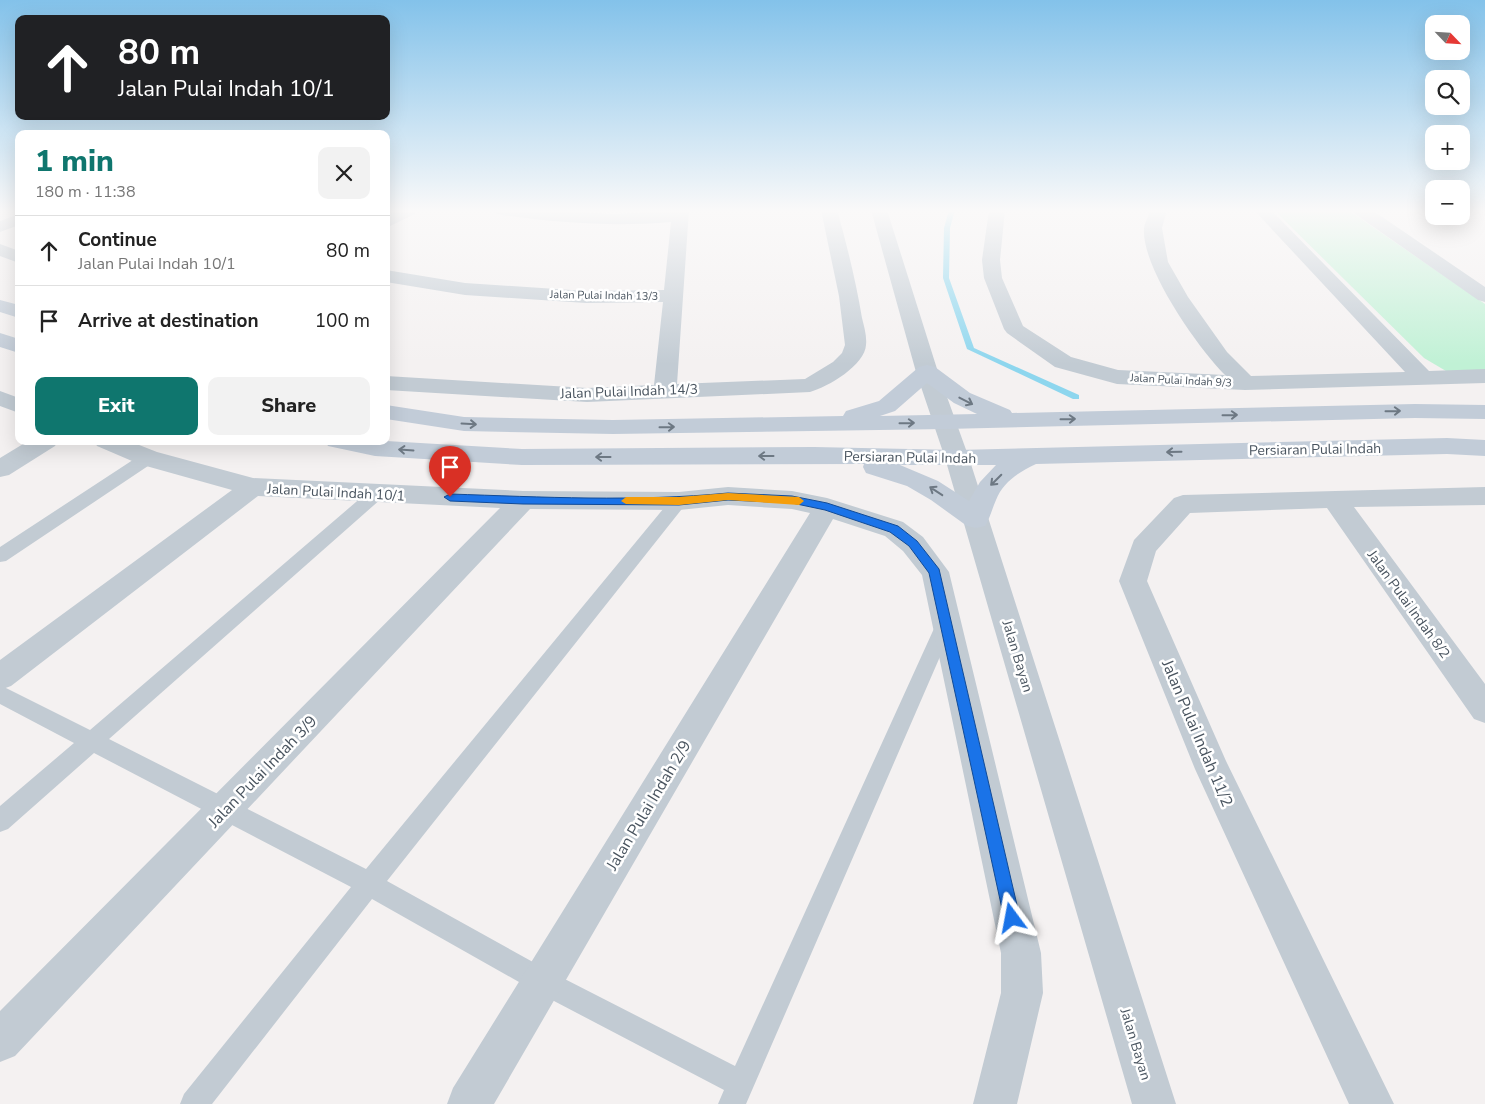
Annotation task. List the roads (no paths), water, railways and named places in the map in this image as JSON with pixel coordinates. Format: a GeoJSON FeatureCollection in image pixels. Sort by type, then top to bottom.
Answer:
{"type":"FeatureCollection","features":[{"type":"Feature","properties":{"kind":"main road"},"geometry":{"type":"LineString","coordinates":[[0,306],[15,311]]}},
{"type":"Feature","properties":{"kind":"main road"},"geometry":{"type":"LineString","coordinates":[[0,339],[15,345]]}},
{"type":"Feature","properties":{"kind":"main road"},"geometry":{"type":"LineString","coordinates":[[806,424],[863,415],[886,406],[927,372],[952,394],[965,401],[1019,420]]}},
{"type":"Feature","properties":{"kind":"main road"},"geometry":{"type":"LineString","coordinates":[[390,413],[464,424],[613,428],[1415,411],[1485,412]]}},
{"type":"Feature","properties":{"kind":"main road","name":"Persiaran Pulai Indah"},"geometry":{"type":"LineString","coordinates":[[358,445],[375,448],[522,458],[814,455],[957,458],[1447,446],[1485,448]]}},
{"type":"Feature","properties":{"kind":"main road"},"geometry":{"type":"LineString","coordinates":[[814,455],[912,476],[935,489],[976,519],[983,497],[993,482],[1016,462],[1033,456]]}},
{"type":"Feature","properties":{"kind":"street"},"geometry":{"type":"LineString","coordinates":[[665,390],[676,262]]}},
{"type":"Feature","properties":{"kind":"street","name":"Jalan Pulai Indah 14/3"},"geometry":{"type":"LineString","coordinates":[[390,383],[587,395],[665,390],[810,385],[841,367],[852,355],[856,345],[849,296],[841,262]]}},
{"type":"Feature","properties":{"kind":"street","name":"Jalan Bayan"},"geometry":{"type":"LineString","coordinates":[[894,262],[927,372],[946,422],[976,519],[1154,1104]]}},
{"type":"Feature","properties":{"kind":"street","name":"Jalan Pulai Indah 9/3"},"geometry":{"type":"LineString","coordinates":[[991,262],[992,278],[1014,330],[1063,362],[1117,377],[1245,383],[1485,376]]}},
{"type":"Feature","properties":{"kind":"street"},"geometry":{"type":"LineString","coordinates":[[1159,262],[1178,298],[1219,357],[1245,383]]}},
{"type":"Feature","properties":{"kind":"street"},"geometry":{"type":"LineString","coordinates":[[1311,262],[1422,377]]}},
{"type":"Feature","properties":{"kind":"street"},"geometry":{"type":"LineString","coordinates":[[1435,262],[1485,296]]}},
{"type":"Feature","properties":{"kind":"street","name":"Jalan Pulai Indah 13/3"},"geometry":{"type":"LineString","coordinates":[[390,277],[465,289],[586,297],[673,296]]}},
{"type":"Feature","properties":{"kind":"street"},"geometry":{"type":"LineString","coordinates":[[0,398],[15,404]]}},
{"type":"Feature","properties":{"kind":"street"},"geometry":{"type":"LineString","coordinates":[[0,469],[39,445]]}},
{"type":"Feature","properties":{"kind":"street","name":"Jalan Pulai Indah 10/1"},"geometry":{"type":"LineString","coordinates":[[116,445],[148,458],[253,487],[523,500],[679,501],[728,496],[792,500],[827,507],[894,529],[913,544],[935,572],[946,621]]}},
{"type":"Feature","properties":{"kind":"street","name":"Jalan Pulai Indah 10/1"},"geometry":{"type":"LineString","coordinates":[[0,677],[253,487]]}},
{"type":"Feature","properties":{"kind":"street","name":"Jalan Pulai Indah 11/2"},"geometry":{"type":"LineString","coordinates":[[1372,1104],[1212,769],[1133,581],[1144,547],[1183,504],[1334,498],[1485,496]]}},
{"type":"Feature","properties":{"kind":"street","name":"Jalan Pulai Indah 8/2"},"geometry":{"type":"LineString","coordinates":[[1334,498],[1481,697]]}},
{"type":"Feature","properties":{"kind":"street","name":"Jalan Pulai Indah 3/9"},"geometry":{"type":"LineString","coordinates":[[0,1041],[523,500]]}},
{"type":"Feature","properties":{"kind":"street","name":"Jalan Pulai Indah 2/9"},"geometry":{"type":"LineString","coordinates":[[469,1104],[827,507]]}},
{"type":"Feature","properties":{"kind":"street"},"geometry":{"type":"LineString","coordinates":[[946,621],[1021,953],[1022,993],[995,1104]]}},
{"type":"Feature","properties":{"kind":"lane"},"geometry":{"type":"LineString","coordinates":[[0,556],[148,458]]}},
{"type":"Feature","properties":{"kind":"lane"},"geometry":{"type":"LineString","coordinates":[[0,822],[376,494]]}},
{"type":"Feature","properties":{"kind":"lane"},"geometry":{"type":"LineString","coordinates":[[194,1104],[369,884],[679,501]]}},
{"type":"Feature","properties":{"kind":"lane"},"geometry":{"type":"LineString","coordinates":[[0,694],[369,884],[542,981],[736,1094],[946,621]]}},
{"type":"Feature","properties":{"kind":"waterway"},"geometry":{"type":"LineString","coordinates":[[946,262],[946,278],[971,349],[1076,397]]}}]}
